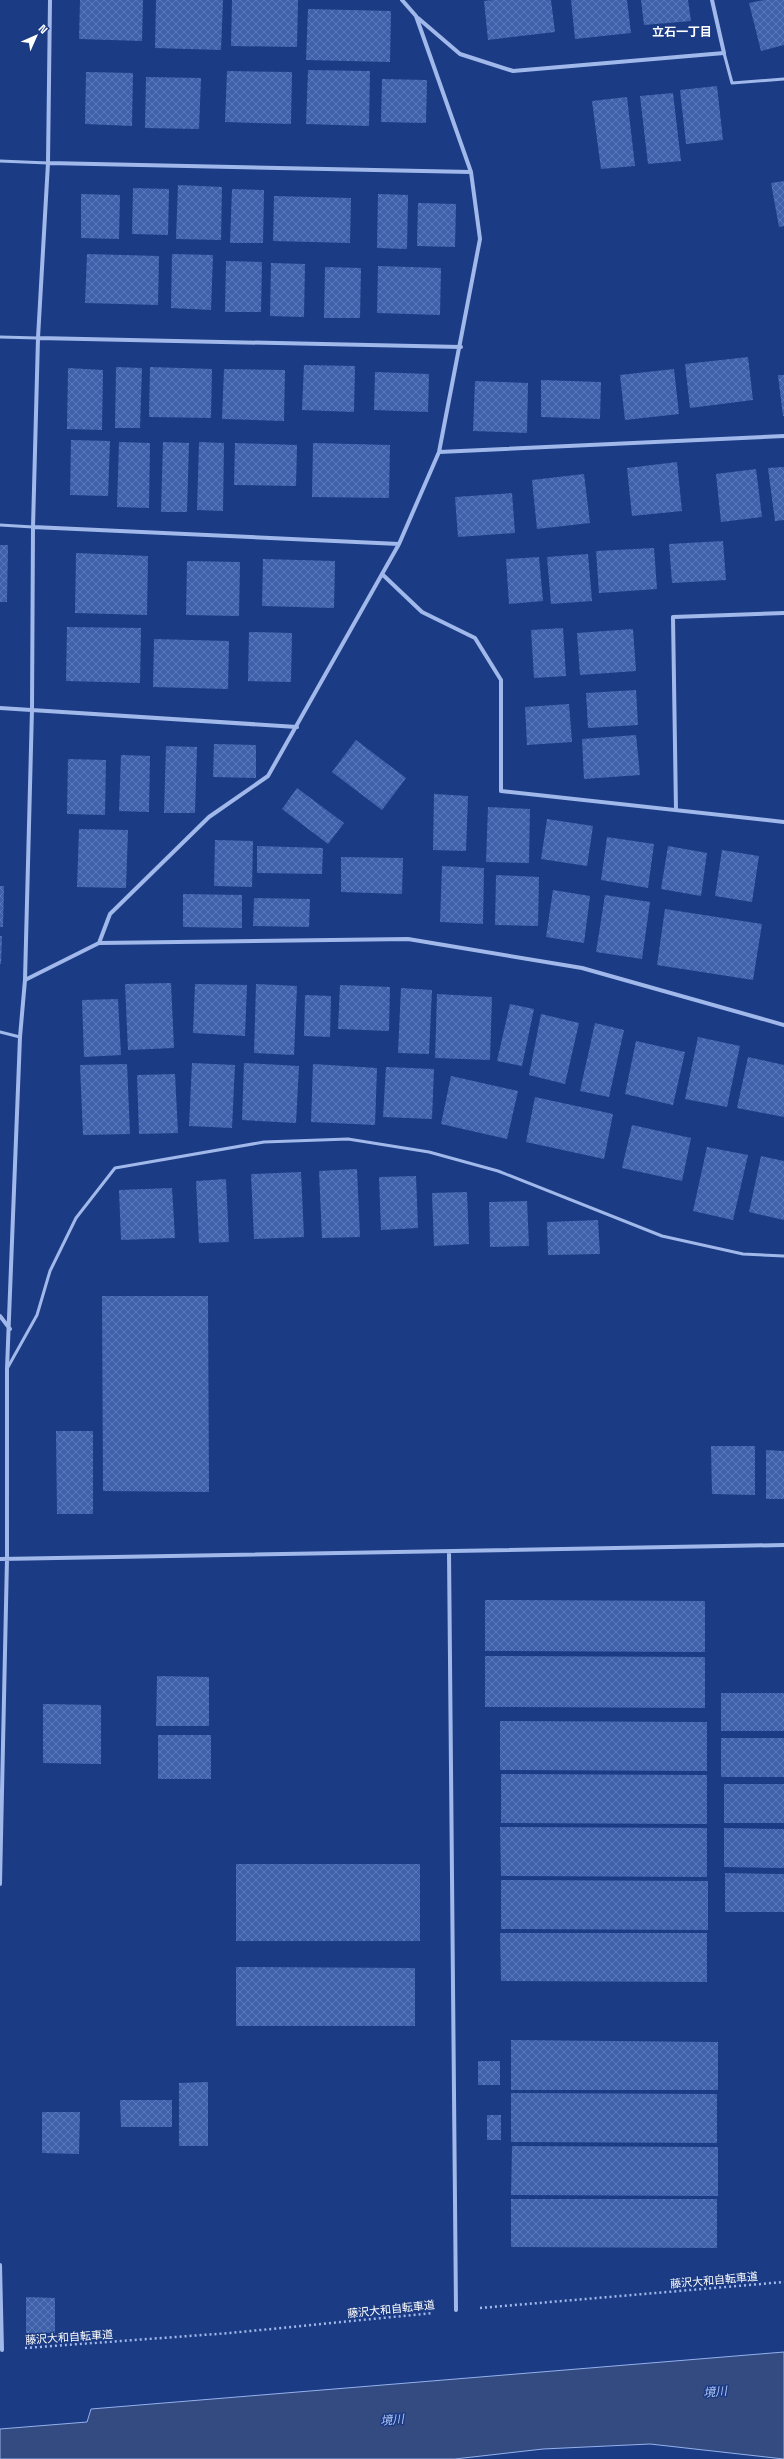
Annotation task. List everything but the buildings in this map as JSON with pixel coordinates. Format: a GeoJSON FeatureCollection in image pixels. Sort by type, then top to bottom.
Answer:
{"type":"FeatureCollection","features":[{"type":"Feature","properties":{"kind":"street"},"geometry":{"type":"LineString","coordinates":[[0,1884],[7,1559],[7,1369],[10,1329],[20,1038],[25,980],[32,709],[33,527],[38,338],[48,164],[50,0]]}},
{"type":"Feature","properties":{"kind":"street"},"geometry":{"type":"LineString","coordinates":[[402,0],[416,16],[460,54],[513,71],[724,53],[712,0]]}},
{"type":"Feature","properties":{"kind":"street"},"geometry":{"type":"LineString","coordinates":[[99,943],[110,914],[208,817],[268,776],[399,544],[439,452],[461,347],[480,239],[470,172],[416,16]]}},
{"type":"Feature","properties":{"kind":"street"},"geometry":{"type":"LineString","coordinates":[[48,164],[470,172]]}},
{"type":"Feature","properties":{"kind":"street"},"geometry":{"type":"LineString","coordinates":[[38,338],[461,347]]}},
{"type":"Feature","properties":{"kind":"street"},"geometry":{"type":"LineString","coordinates":[[439,452],[784,436]]}},
{"type":"Feature","properties":{"kind":"street"},"geometry":{"type":"LineString","coordinates":[[33,527],[399,544]]}},
{"type":"Feature","properties":{"kind":"street"},"geometry":{"type":"LineString","coordinates":[[382,574],[422,612],[475,638],[501,680],[501,791],[784,822]]}},
{"type":"Feature","properties":{"kind":"street"},"geometry":{"type":"LineString","coordinates":[[676,810],[673,617],[784,613]]}},
{"type":"Feature","properties":{"kind":"street"},"geometry":{"type":"LineString","coordinates":[[0,708],[297,727]]}},
{"type":"Feature","properties":{"kind":"street"},"geometry":{"type":"LineString","coordinates":[[25,980],[99,943],[408,939],[582,968],[784,1025]]}},
{"type":"Feature","properties":{"kind":"street"},"geometry":{"type":"LineString","coordinates":[[0,1316],[10,1329]]}},
{"type":"Feature","properties":{"kind":"street"},"geometry":{"type":"LineString","coordinates":[[0,1559],[784,1545]]}},
{"type":"Feature","properties":{"kind":"street"},"geometry":{"type":"LineString","coordinates":[[449,1552],[456,2310]]}},
{"type":"Feature","properties":{"kind":"street"},"geometry":{"type":"LineString","coordinates":[[0,2265],[2,2350]]}},
{"type":"Feature","properties":{"kind":"lane"},"geometry":{"type":"LineString","coordinates":[[724,53],[732,83],[784,79]]}},
{"type":"Feature","properties":{"kind":"lane"},"geometry":{"type":"LineString","coordinates":[[0,162],[48,164]]}},
{"type":"Feature","properties":{"kind":"lane"},"geometry":{"type":"LineString","coordinates":[[0,337],[38,338]]}},
{"type":"Feature","properties":{"kind":"lane"},"geometry":{"type":"LineString","coordinates":[[0,525],[33,527]]}},
{"type":"Feature","properties":{"kind":"lane"},"geometry":{"type":"LineString","coordinates":[[0,1032],[20,1038]]}},
{"type":"Feature","properties":{"kind":"lane"},"geometry":{"type":"LineString","coordinates":[[7,1369],[36,1315],[50,1271],[76,1218],[115,1168],[264,1142],[348,1139],[429,1152],[498,1171],[662,1236],[743,1254],[784,1256]]}},
{"type":"Feature","properties":{"kind":"path","name":"藤沢大和自転車道"},"geometry":{"type":"LineString","coordinates":[[2,2350],[230,2332],[456,2310],[784,2282]]}},
{"type":"Feature","properties":{"kind":"water","name":"境川"},"geometry":{"type":"Polygon","coordinates":[[[784,2352],[784,2459],[650,2444],[543,2449],[455,2459],[0,2459],[0,2429],[87,2422],[91,2409],[784,2352]]]}},
{"type":"Feature","properties":{"kind":"district","name":"立石一丁目"},"geometry":{"type":"Point","coordinates":[682,32]}}]}
